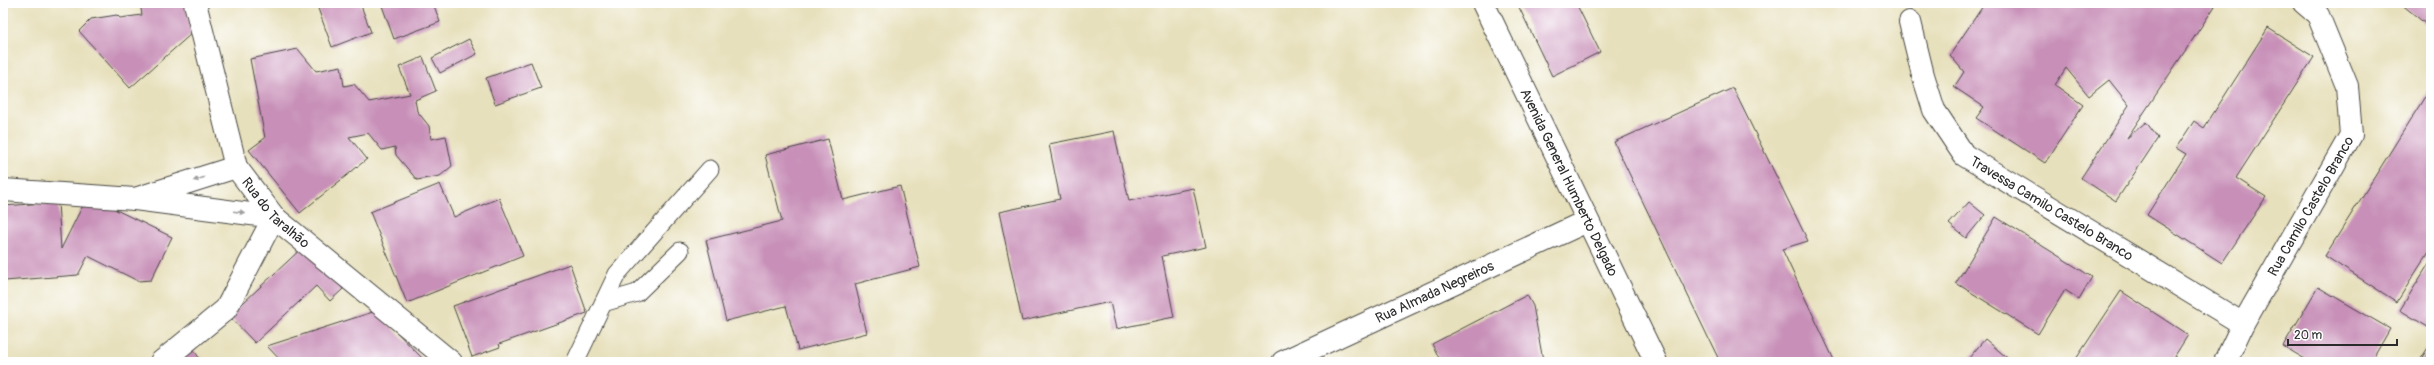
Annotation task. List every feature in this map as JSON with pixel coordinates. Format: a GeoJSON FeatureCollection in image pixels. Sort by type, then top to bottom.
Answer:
{"type":"FeatureCollection","features":[{"type":"Feature","properties":{"kind":"street","name":"Rua do Taralhão"},"geometry":{"type":"LineString","coordinates":[[195,3],[236,167],[274,217],[451,362]]}},
{"type":"Feature","properties":{"kind":"street","name":"Avenida General Humberto Delgado"},"geometry":{"type":"LineString","coordinates":[[1483,3],[1586,221],[1656,362]]}},
{"type":"Feature","properties":{"kind":"street","name":"Rua Camilo Castelo Branco"},"geometry":{"type":"LineString","coordinates":[[2225,362],[2243,324],[2350,135],[2347,86],[2318,15],[2304,3]]}},
{"type":"Feature","properties":{"kind":"street","name":"Travessa Camilo Castelo Branco"},"geometry":{"type":"LineString","coordinates":[[1910,22],[1923,76],[1934,110],[1964,155],[2243,324]]}},
{"type":"Feature","properties":{"kind":"street"},"geometry":{"type":"LineString","coordinates":[[135,199],[236,167]]}},
{"type":"Feature","properties":{"kind":"street"},"geometry":{"type":"LineString","coordinates":[[3,190],[135,199],[274,217],[226,310],[161,362]]}},
{"type":"Feature","properties":{"kind":"street","name":"Rua Almada Negreiros"},"geometry":{"type":"LineString","coordinates":[[1282,362],[1586,221]]}},
{"type":"Feature","properties":{"kind":"lane"},"geometry":{"type":"LineString","coordinates":[[575,362],[617,274],[710,169]]}},
{"type":"Feature","properties":{"kind":"lane"},"geometry":{"type":"LineString","coordinates":[[603,302],[637,293],[680,251]]}},
{"type":"Feature","properties":{"kind":"building"},"geometry":{"type":"Polygon","coordinates":[[[140,3],[186,3],[191,34],[130,88],[79,31],[91,19],[117,15],[120,18],[142,15],[140,3]]]}},
{"type":"Feature","properties":{"kind":"building"},"geometry":{"type":"Polygon","coordinates":[[[316,3],[360,3],[371,32],[332,47],[316,3]]]}},
{"type":"Feature","properties":{"kind":"building"},"geometry":{"type":"Polygon","coordinates":[[[381,3],[433,3],[440,22],[394,39],[381,3]]]}},
{"type":"Feature","properties":{"kind":"building"},"geometry":{"type":"Polygon","coordinates":[[[1517,3],[1576,3],[1600,52],[1552,76],[1517,3]]]}},
{"type":"Feature","properties":{"kind":"building"},"geometry":{"type":"Polygon","coordinates":[[[1985,3],[2211,3],[2215,6],[2127,138],[2146,122],[2158,138],[2116,201],[2081,178],[2129,105],[2109,80],[2089,96],[2066,68],[2055,85],[2083,105],[2045,163],[1976,118],[1984,107],[1954,87],[1964,72],[1950,55],[1985,3]]]}},
{"type":"Feature","properties":{"kind":"building"},"geometry":{"type":"Polygon","coordinates":[[[2400,3],[2431,3],[2431,19],[2427,25],[2400,3]]]}},
{"type":"Feature","properties":{"kind":"building"},"geometry":{"type":"Polygon","coordinates":[[[2268,28],[2314,57],[2236,178],[2266,197],[2222,263],[2147,215],[2186,154],[2176,148],[2194,121],[2204,128],[2268,28]]]}},
{"type":"Feature","properties":{"kind":"building"},"geometry":{"type":"Polygon","coordinates":[[[469,39],[477,54],[440,73],[432,58],[469,39]]]}},
{"type":"Feature","properties":{"kind":"building"},"geometry":{"type":"Polygon","coordinates":[[[298,49],[316,71],[341,66],[344,86],[354,84],[369,102],[410,94],[399,67],[423,57],[436,91],[415,100],[417,111],[429,126],[431,139],[446,136],[452,166],[440,176],[417,180],[396,155],[395,147],[382,150],[368,133],[349,137],[367,159],[300,213],[249,150],[265,138],[250,59],[298,49]]]}},
{"type":"Feature","properties":{"kind":"building"},"geometry":{"type":"Polygon","coordinates":[[[531,62],[541,88],[495,104],[486,78],[531,62]]]}},
{"type":"Feature","properties":{"kind":"building"},"geometry":{"type":"Polygon","coordinates":[[[2431,87],[2431,248],[2397,302],[2325,256],[2431,87]]]}},
{"type":"Feature","properties":{"kind":"building"},"geometry":{"type":"Polygon","coordinates":[[[1733,88],[1808,241],[1782,249],[1835,362],[1720,362],[1614,142],[1733,88]]]}},
{"type":"Feature","properties":{"kind":"building"},"geometry":{"type":"Polygon","coordinates":[[[1114,131],[1129,201],[1193,188],[1206,247],[1162,256],[1174,317],[1116,329],[1110,302],[1022,321],[999,212],[1060,199],[1049,144],[1114,131]]]}},
{"type":"Feature","properties":{"kind":"building"},"geometry":{"type":"Polygon","coordinates":[[[828,139],[843,200],[900,186],[920,267],[855,284],[867,333],[798,350],[786,306],[726,321],[706,240],[782,221],[765,155],[828,139]]]}},
{"type":"Feature","properties":{"kind":"building"},"geometry":{"type":"Polygon","coordinates":[[[440,184],[454,217],[499,198],[523,256],[407,303],[370,212],[440,184]]]}},
{"type":"Feature","properties":{"kind":"building"},"geometry":{"type":"Polygon","coordinates":[[[58,202],[61,249],[82,207],[106,205],[172,237],[151,280],[138,281],[88,256],[78,275],[5,281],[3,284],[3,206],[58,202]]]}},
{"type":"Feature","properties":{"kind":"building"},"geometry":{"type":"Polygon","coordinates":[[[1969,202],[1985,215],[1966,238],[1949,224],[1969,202]]]}},
{"type":"Feature","properties":{"kind":"building"},"geometry":{"type":"Polygon","coordinates":[[[1996,217],[2092,277],[2079,299],[2065,290],[2038,334],[1956,283],[1996,217]]]}},
{"type":"Feature","properties":{"kind":"building"},"geometry":{"type":"Polygon","coordinates":[[[303,247],[343,289],[330,301],[316,286],[255,343],[229,316],[303,247]]]}},
{"type":"Feature","properties":{"kind":"building"},"geometry":{"type":"Polygon","coordinates":[[[2431,260],[2431,329],[2400,310],[2431,260]]]}},
{"type":"Feature","properties":{"kind":"building"},"geometry":{"type":"Polygon","coordinates":[[[570,264],[587,313],[499,344],[500,347],[472,357],[453,306],[570,264]]]}},
{"type":"Feature","properties":{"kind":"building"},"geometry":{"type":"Polygon","coordinates":[[[2318,287],[2390,329],[2371,362],[2310,362],[2283,346],[2318,287]]]}},
{"type":"Feature","properties":{"kind":"building"},"geometry":{"type":"Polygon","coordinates":[[[2121,291],[2188,335],[2171,362],[2074,362],[2121,291]]]}},
{"type":"Feature","properties":{"kind":"building"},"geometry":{"type":"Polygon","coordinates":[[[1527,295],[1533,306],[1542,355],[1546,362],[1441,362],[1432,344],[1527,295]]]}},
{"type":"Feature","properties":{"kind":"building"},"geometry":{"type":"Polygon","coordinates":[[[376,311],[426,362],[312,362],[309,359],[300,362],[282,362],[267,346],[376,311]]]}},
{"type":"Feature","properties":{"kind":"building"},"geometry":{"type":"Polygon","coordinates":[[[1985,339],[2012,362],[1972,362],[1968,359],[1985,339]]]}},
{"type":"Feature","properties":{"kind":"building"},"geometry":{"type":"Polygon","coordinates":[[[2431,343],[2431,362],[2419,362],[2431,343]]]}},
{"type":"Feature","properties":{"kind":"building"},"geometry":{"type":"Polygon","coordinates":[[[191,346],[202,362],[166,362],[191,346]]]}}]}
